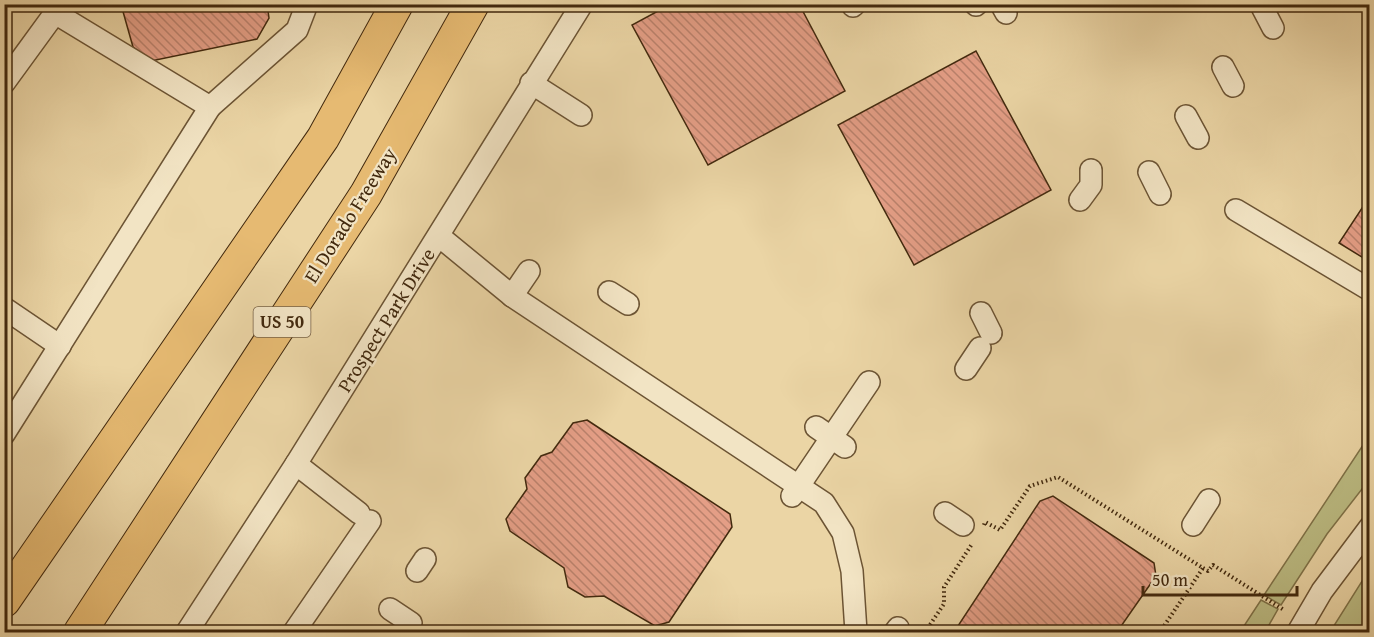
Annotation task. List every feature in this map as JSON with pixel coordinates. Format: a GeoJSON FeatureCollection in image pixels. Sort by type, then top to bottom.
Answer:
{"type":"FeatureCollection","features":[{"type":"Feature","properties":{"kind":"highway"},"geometry":{"type":"LineString","coordinates":[[4,601],[323,138],[398,4]]}},
{"type":"Feature","properties":{"kind":"highway","name":"El Dorado Freeway"},"geometry":{"type":"LineString","coordinates":[[80,633],[366,194],[473,4]]}},
{"type":"Feature","properties":{"kind":"street"},"geometry":{"type":"LineString","coordinates":[[4,434],[210,107],[297,30],[307,4]]}},
{"type":"Feature","properties":{"kind":"street","name":"Prospect Park Drive"},"geometry":{"type":"LineString","coordinates":[[187,633],[296,464],[582,4]]}},
{"type":"Feature","properties":{"kind":"street"},"geometry":{"type":"LineString","coordinates":[[1261,5],[1273,28]]}},
{"type":"Feature","properties":{"kind":"street"},"geometry":{"type":"LineString","coordinates":[[4,82],[55,13],[210,107]]}},
{"type":"Feature","properties":{"kind":"street"},"geometry":{"type":"LineString","coordinates":[[1223,67],[1233,86]]}},
{"type":"Feature","properties":{"kind":"street"},"geometry":{"type":"LineString","coordinates":[[531,83],[581,115]]}},
{"type":"Feature","properties":{"kind":"street"},"geometry":{"type":"LineString","coordinates":[[1186,116],[1198,138]]}},
{"type":"Feature","properties":{"kind":"street"},"geometry":{"type":"LineString","coordinates":[[1080,200],[1091,184],[1091,170]]}},
{"type":"Feature","properties":{"kind":"street"},"geometry":{"type":"LineString","coordinates":[[1149,172],[1160,194]]}},
{"type":"Feature","properties":{"kind":"street"},"geometry":{"type":"LineString","coordinates":[[1236,210],[1370,290]]}},
{"type":"Feature","properties":{"kind":"street"},"geometry":{"type":"LineString","coordinates":[[439,236],[512,296],[795,491],[824,502],[843,533],[841,559],[852,571],[856,633]]}},
{"type":"Feature","properties":{"kind":"street"},"geometry":{"type":"LineString","coordinates":[[512,296],[529,271]]}},
{"type":"Feature","properties":{"kind":"street"},"geometry":{"type":"LineString","coordinates":[[609,292],[628,304]]}},
{"type":"Feature","properties":{"kind":"street"},"geometry":{"type":"LineString","coordinates":[[4,308],[60,346]]}},
{"type":"Feature","properties":{"kind":"street"},"geometry":{"type":"LineString","coordinates":[[966,369],[986,340],[981,313]]}},
{"type":"Feature","properties":{"kind":"street"},"geometry":{"type":"LineString","coordinates":[[795,491],[868,382]]}},
{"type":"Feature","properties":{"kind":"street"},"geometry":{"type":"LineString","coordinates":[[294,633],[364,517],[296,464]]}},
{"type":"Feature","properties":{"kind":"street"},"geometry":{"type":"LineString","coordinates":[[1193,525],[1209,500]]}},
{"type":"Feature","properties":{"kind":"street"},"geometry":{"type":"LineString","coordinates":[[945,513],[972,533]]}},
{"type":"Feature","properties":{"kind":"street"},"geometry":{"type":"LineString","coordinates":[[1298,633],[1322,591],[1370,527]]}},
{"type":"Feature","properties":{"kind":"street"},"geometry":{"type":"LineString","coordinates":[[390,609],[411,623]]}},
{"type":"Feature","properties":{"kind":"path"},"geometry":{"type":"LineString","coordinates":[[925,633],[944,604],[944,587],[972,533],[985,522],[1000,530],[1030,486],[1058,477],[1208,571],[1213,565],[1284,610]]}},
{"type":"Feature","properties":{"kind":"path"},"geometry":{"type":"LineString","coordinates":[[1160,633],[1203,568]]}},
{"type":"Feature","properties":{"kind":"green space"},"geometry":{"type":"Polygon","coordinates":[[[1369,436],[1369,480],[1327,534],[1281,605],[1264,595],[1369,436]]]}},
{"type":"Feature","properties":{"kind":"green space"},"geometry":{"type":"Polygon","coordinates":[[[1369,570],[1369,619],[1360,632],[1330,632],[1369,570]]]}},
{"type":"Feature","properties":{"kind":"green space"},"geometry":{"type":"Polygon","coordinates":[[[1261,600],[1278,609],[1265,632],[1240,632],[1261,600]]]}},
{"type":"Feature","properties":{"kind":"building"},"geometry":{"type":"Polygon","coordinates":[[[124,4],[267,4],[269,18],[257,39],[151,61],[133,47],[122,8],[124,4]]]}},
{"type":"Feature","properties":{"kind":"building"},"geometry":{"type":"Polygon","coordinates":[[[671,4],[799,4],[845,91],[708,165],[632,25],[671,4]]]}},
{"type":"Feature","properties":{"kind":"building"},"geometry":{"type":"Polygon","coordinates":[[[976,51],[1051,190],[914,265],[838,125],[976,51]]]}},
{"type":"Feature","properties":{"kind":"building"},"geometry":{"type":"Polygon","coordinates":[[[1370,196],[1370,262],[1339,243],[1370,196]]]}},
{"type":"Feature","properties":{"kind":"building"},"geometry":{"type":"Polygon","coordinates":[[[587,420],[730,514],[732,527],[669,622],[655,626],[604,596],[585,597],[568,587],[564,568],[510,531],[506,519],[527,489],[525,478],[541,456],[552,452],[573,423],[587,420]]]}},
{"type":"Feature","properties":{"kind":"building"},"geometry":{"type":"Polygon","coordinates":[[[1053,496],[1154,563],[1156,576],[1117,632],[954,632],[1040,501],[1053,496]]]}}]}
